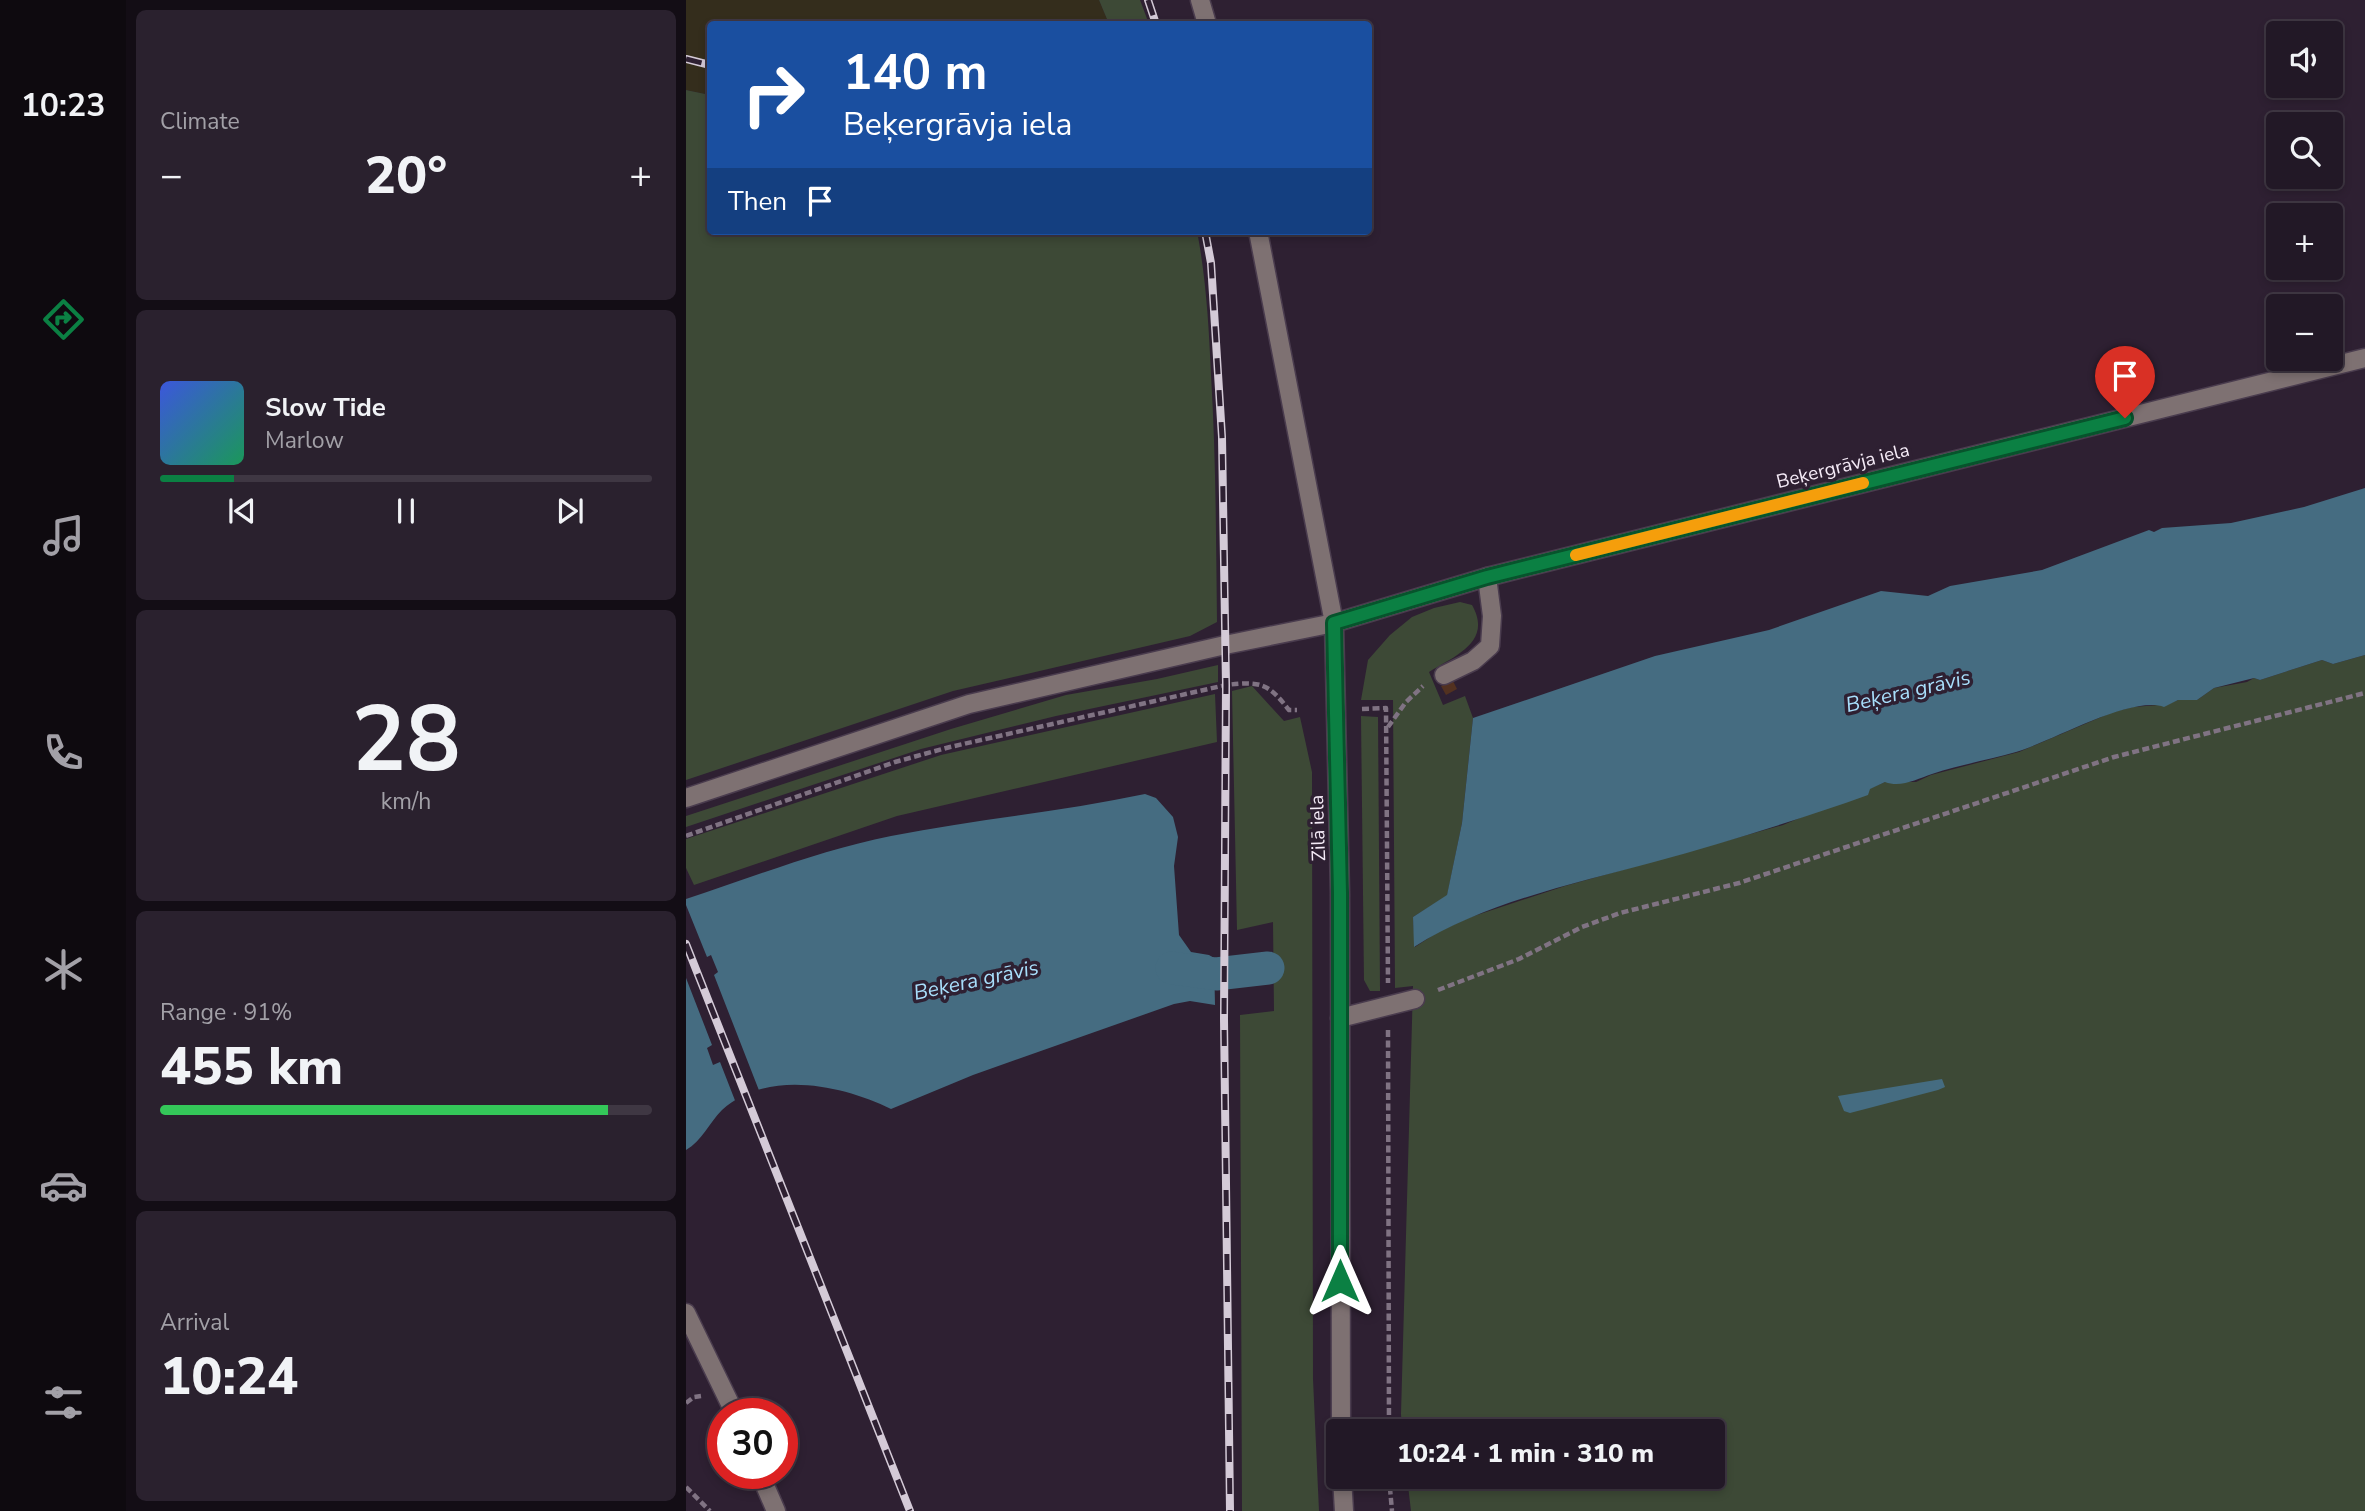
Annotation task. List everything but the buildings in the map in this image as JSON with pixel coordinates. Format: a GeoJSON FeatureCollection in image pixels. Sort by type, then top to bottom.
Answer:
{"type":"FeatureCollection","features":[{"type":"Feature","properties":{"kind":"street"},"geometry":{"type":"LineString","coordinates":[[1200,0],[1206,21]]}},
{"type":"Feature","properties":{"kind":"street","name":"Zilā iela"},"geometry":{"type":"LineString","coordinates":[[1259,235],[1334,623],[1340,893],[1340,1419]]}},
{"type":"Feature","properties":{"kind":"street","name":"Beķergrāvja iela"},"geometry":{"type":"LineString","coordinates":[[686,798],[969,704],[1225,645],[1334,623],[1487,577],[2365,358]]}},
{"type":"Feature","properties":{"kind":"street"},"geometry":{"type":"LineString","coordinates":[[1444,675],[1473,661],[1490,646],[1492,616],[1487,577]]}},
{"type":"Feature","properties":{"kind":"street"},"geometry":{"type":"LineString","coordinates":[[1340,1018],[1415,999]]}},
{"type":"Feature","properties":{"kind":"street"},"geometry":{"type":"LineString","coordinates":[[686,1313],[727,1398]]}},
{"type":"Feature","properties":{"kind":"street"},"geometry":{"type":"LineString","coordinates":[[766,1489],[776,1511]]}},
{"type":"Feature","properties":{"kind":"street"},"geometry":{"type":"LineString","coordinates":[[1343,1489],[1344,1511]]}},
{"type":"Feature","properties":{"kind":"path"},"geometry":{"type":"LineString","coordinates":[[1388,728],[1406,702],[1427,681],[1444,675]]}},
{"type":"Feature","properties":{"kind":"path"},"geometry":{"type":"LineString","coordinates":[[686,836],[895,762],[950,747],[1226,685],[1247,682],[1273,689],[1289,710],[1297,710]]}},
{"type":"Feature","properties":{"kind":"path"},"geometry":{"type":"LineString","coordinates":[[1415,999],[1519,959],[1620,913],[1739,883],[2114,757],[2365,693]]}},
{"type":"Feature","properties":{"kind":"path"},"geometry":{"type":"LineString","coordinates":[[1362,709],[1386,708],[1388,728],[1389,1419]]}},
{"type":"Feature","properties":{"kind":"path"},"geometry":{"type":"LineString","coordinates":[[686,1486],[710,1511]]}},
{"type":"Feature","properties":{"kind":"path"},"geometry":{"type":"LineString","coordinates":[[1391,1489],[1392,1511]]}},
{"type":"Feature","properties":{"kind":"shaded area"},"geometry":{"type":"Polygon","coordinates":[[[686,0],[1099,0],[1108,21],[707,21],[707,94],[686,90],[686,0]]]}},
{"type":"Feature","properties":{"kind":"green space"},"geometry":{"type":"Polygon","coordinates":[[[1099,0],[1140,0],[1148,21],[1108,21],[1099,0]]]}},
{"type":"Feature","properties":{"kind":"green space"},"geometry":{"type":"Polygon","coordinates":[[[686,90],[707,94],[707,235],[1198,235],[1205,285],[1210,357],[1217,622],[1190,636],[953,691],[686,780],[686,90]]]}},
{"type":"Feature","properties":{"kind":"green space"},"geometry":{"type":"Polygon","coordinates":[[[1460,602],[1472,605],[1478,629],[1460,654],[1429,672],[1443,705],[1465,696],[1473,718],[1462,823],[1447,896],[1413,917],[1415,947],[1438,932],[1468,918],[1565,886],[1783,825],[1885,782],[1916,782],[1931,775],[2019,752],[2113,712],[2133,707],[2164,706],[2178,700],[2197,700],[2214,688],[2247,682],[2254,678],[2260,680],[2322,660],[2333,664],[2365,655],[2365,1511],[1411,1511],[1408,1489],[1725,1489],[1725,1419],[1401,1419],[1413,986],[1395,988],[1393,700],[1361,700],[1368,660],[1390,635],[1412,617],[1460,602]]]}},
{"type":"Feature","properties":{"kind":"green space"},"geometry":{"type":"Polygon","coordinates":[[[1218,665],[1218,682],[1056,716],[921,749],[686,827],[686,816],[951,729],[1066,695],[1218,665]]]}},
{"type":"Feature","properties":{"kind":"green space"},"geometry":{"type":"Polygon","coordinates":[[[1252,686],[1284,721],[1300,717],[1312,772],[1313,1379],[1319,1511],[1242,1511],[1240,1015],[1274,1011],[1273,922],[1237,930],[1232,691],[1252,686]]]}},
{"type":"Feature","properties":{"kind":"green space"},"geometry":{"type":"Polygon","coordinates":[[[1215,694],[1217,742],[897,816],[694,885],[686,868],[686,839],[941,755],[1215,694]]]}},
{"type":"Feature","properties":{"kind":"green space"},"geometry":{"type":"Polygon","coordinates":[[[1361,716],[1378,717],[1380,991],[1370,991],[1364,980],[1361,716]]]}},
{"type":"Feature","properties":{"kind":"water"},"geometry":{"type":"Polygon","coordinates":[[[2365,488],[2365,655],[2333,664],[2322,660],[2260,680],[2254,678],[2214,688],[2197,700],[2178,700],[2164,707],[2150,705],[2112,713],[2016,752],[1909,782],[1885,782],[1870,789],[1868,795],[1789,822],[1500,906],[1441,931],[1414,947],[1413,917],[1447,895],[1462,823],[1473,718],[1655,656],[1769,630],[1881,591],[1928,596],[1950,586],[2042,570],[2149,530],[2154,532],[2162,528],[2231,523],[2304,507],[2365,488]]]}},
{"type":"Feature","properties":{"kind":"water"},"geometry":{"type":"Polygon","coordinates":[[[1145,794],[1156,798],[1173,817],[1178,837],[1174,866],[1179,935],[1191,952],[1214,958],[1215,1005],[1190,1001],[1174,1004],[973,1075],[891,1109],[872,1100],[828,1088],[782,1085],[760,1089],[740,1097],[722,1110],[697,1142],[686,1150],[686,899],[813,856],[865,842],[1145,794]]]}},
{"type":"Feature","properties":{"kind":"water"},"geometry":{"type":"Polygon","coordinates":[[[1942,1079],[1945,1087],[1938,1090],[1850,1113],[1844,1111],[1838,1096],[1942,1079]]]}},
{"type":"Feature","properties":{"kind":"pier"},"geometry":{"type":"Polygon","coordinates":[[[686,905],[707,957],[711,955],[718,972],[714,975],[760,1093],[736,1103],[720,1062],[713,1065],[707,1048],[712,1045],[686,978],[686,905]]]}},
{"type":"Feature","properties":{"kind":"waterway","name":"Beķera grāvis"},"geometry":{"type":"LineString","coordinates":[[1172,968],[1216,974],[1268,968]]}},
{"type":"Feature","properties":{"kind":"railway"},"geometry":{"type":"LineString","coordinates":[[1148,0],[1155,21]]}},
{"type":"Feature","properties":{"kind":"railway"},"geometry":{"type":"LineString","coordinates":[[686,59],[707,64]]}},
{"type":"Feature","properties":{"kind":"railway"},"geometry":{"type":"LineString","coordinates":[[1206,235],[1211,263],[1222,437],[1226,685],[1224,1019],[1230,1511]]}},
{"type":"Feature","properties":{"kind":"railway"},"geometry":{"type":"LineString","coordinates":[[686,944],[910,1511]]}},
{"type":"Feature","properties":{"kind":"slow traffic"},"geometry":{"type":"LineString","coordinates":[[1576,555],[1863,483]]}},
{"type":"Feature","properties":{"kind":"route"},"geometry":{"type":"LineString","coordinates":[[1340,1281],[1340,893],[1334,623],[1487,577],[2125,418]]}}]}
